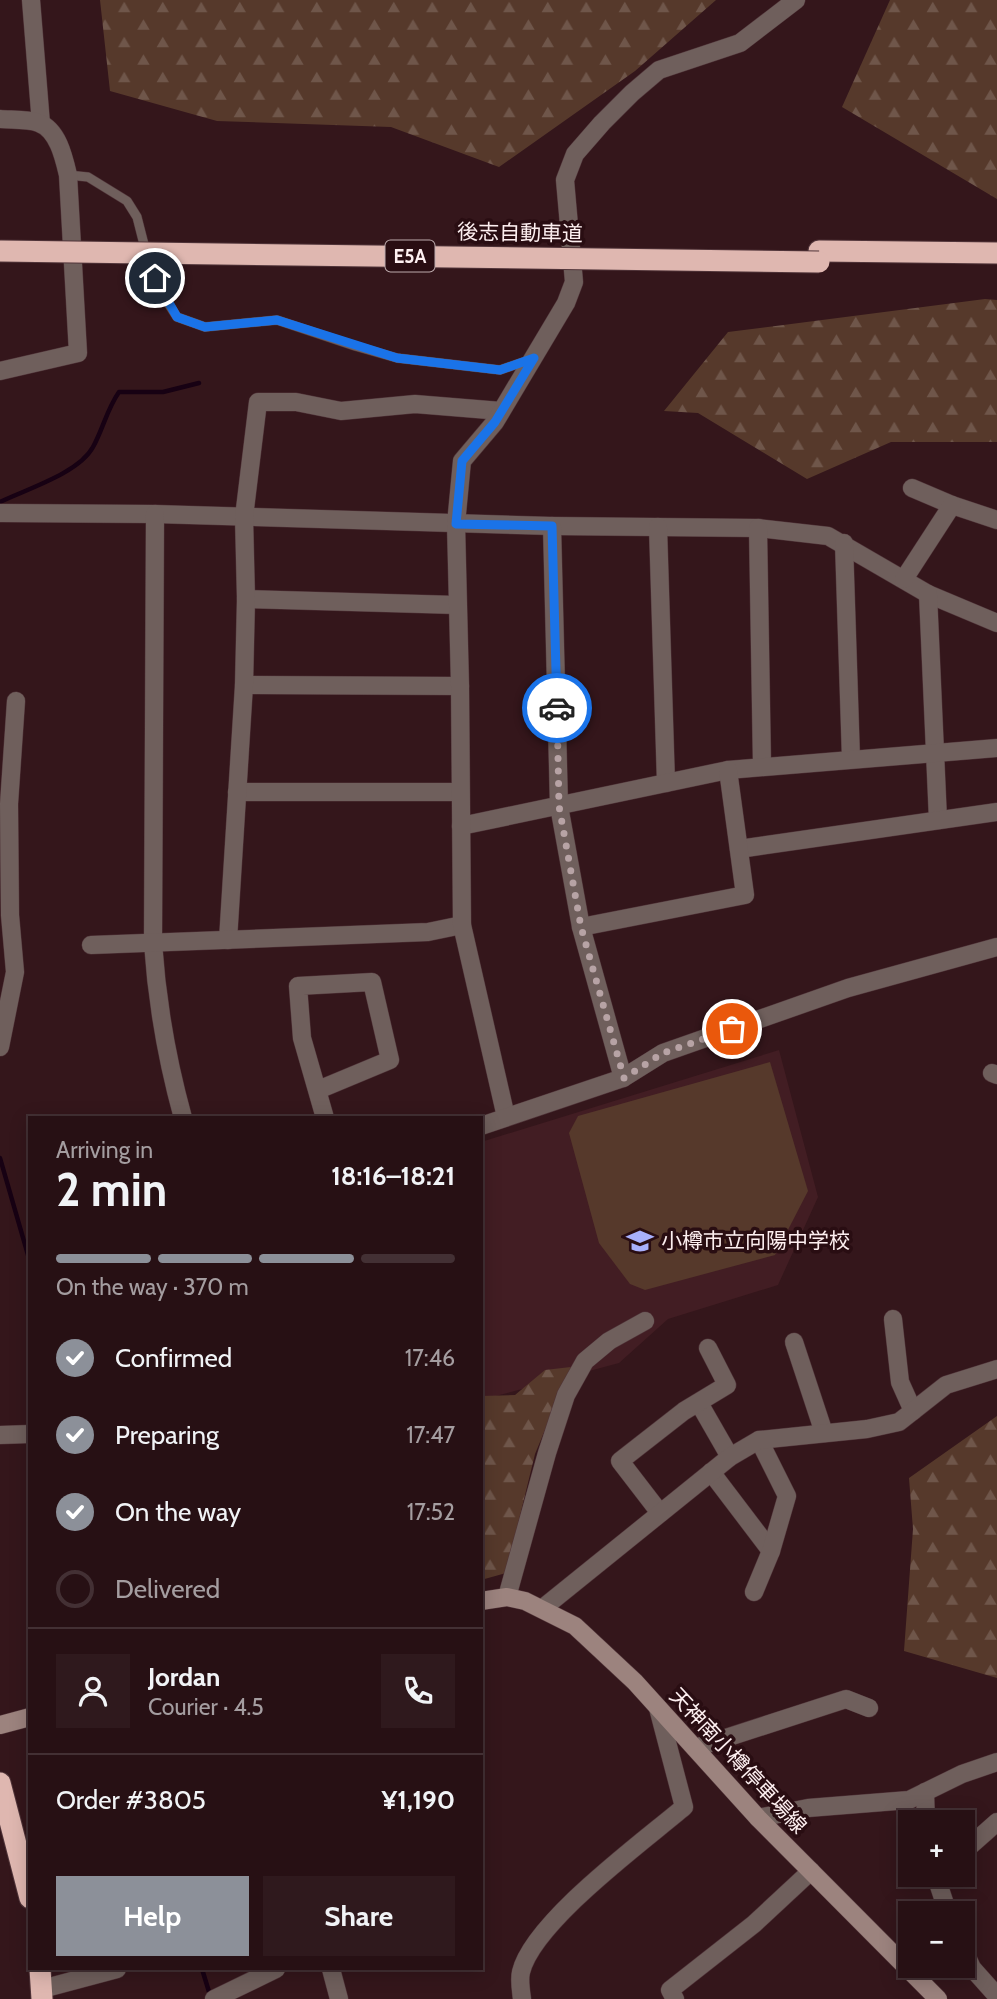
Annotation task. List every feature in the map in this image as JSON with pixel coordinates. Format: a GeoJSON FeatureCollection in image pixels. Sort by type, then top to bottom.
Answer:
{"type":"FeatureCollection","features":[{"type":"Feature","properties":{"kind":"highway","name":"後志自動車道"},"geometry":{"type":"LineString","coordinates":[[0,242],[819,257],[997,267]]}},
{"type":"Feature","properties":{"kind":"highway","name":"後志自動車道"},"geometry":{"type":"LineString","coordinates":[[0,251],[819,257],[997,253]]}},
{"type":"Feature","properties":{"kind":"highway"},"geometry":{"type":"LineString","coordinates":[[0,1783],[28,1890]]}},
{"type":"Feature","properties":{"kind":"main road","name":"天神南小樽停車場線"},"geometry":{"type":"LineString","coordinates":[[483,1601],[508,1597],[542,1608],[575,1626],[635,1682],[758,1818],[938,1999]]}},
{"type":"Feature","properties":{"kind":"main road"},"geometry":{"type":"LineString","coordinates":[[0,1725],[28,1718]]}},
{"type":"Feature","properties":{"kind":"street"},"geometry":{"type":"LineString","coordinates":[[0,371],[78,352],[68,175],[57,141],[41,124],[31,0]]}},
{"type":"Feature","properties":{"kind":"street"},"geometry":{"type":"LineString","coordinates":[[506,1116],[462,925],[456,524],[462,461],[501,411],[566,303],[574,282],[565,180],[575,154],[602,123],[659,71],[740,43],[796,0]]}},
{"type":"Feature","properties":{"kind":"street"},"geometry":{"type":"LineString","coordinates":[[0,119],[41,124]]}},
{"type":"Feature","properties":{"kind":"street"},"geometry":{"type":"LineString","coordinates":[[228,940],[244,685],[244,517],[258,402],[296,402],[341,411],[415,404],[501,411]]}},
{"type":"Feature","properties":{"kind":"street"},"geometry":{"type":"LineString","coordinates":[[912,488],[951,505],[997,520]]}},
{"type":"Feature","properties":{"kind":"street"},"geometry":{"type":"LineString","coordinates":[[904,579],[951,505]]}},
{"type":"Feature","properties":{"kind":"street"},"geometry":{"type":"LineString","coordinates":[[0,513],[758,528],[828,536],[928,594],[996,621]]}},
{"type":"Feature","properties":{"kind":"street"},"geometry":{"type":"LineString","coordinates":[[155,514],[153,943],[155,979],[167,1063],[182,1116]]}},
{"type":"Feature","properties":{"kind":"street"},"geometry":{"type":"LineString","coordinates":[[552,526],[559,806],[581,927],[624,1078]]}},
{"type":"Feature","properties":{"kind":"street"},"geometry":{"type":"LineString","coordinates":[[658,527],[666,783]]}},
{"type":"Feature","properties":{"kind":"street"},"geometry":{"type":"LineString","coordinates":[[758,528],[762,765]]}},
{"type":"Feature","properties":{"kind":"street"},"geometry":{"type":"LineString","coordinates":[[844,543],[851,759]]}},
{"type":"Feature","properties":{"kind":"street"},"geometry":{"type":"LineString","coordinates":[[928,594],[938,820]]}},
{"type":"Feature","properties":{"kind":"street"},"geometry":{"type":"LineString","coordinates":[[246,599],[457,605]]}},
{"type":"Feature","properties":{"kind":"street"},"geometry":{"type":"LineString","coordinates":[[244,685],[460,686]]}},
{"type":"Feature","properties":{"kind":"street"},"geometry":{"type":"LineString","coordinates":[[0,1047],[15,972],[10,915],[9,804],[16,701]]}},
{"type":"Feature","properties":{"kind":"street"},"geometry":{"type":"LineString","coordinates":[[461,825],[762,765],[997,748]]}},
{"type":"Feature","properties":{"kind":"street"},"geometry":{"type":"LineString","coordinates":[[581,927],[745,895],[728,770]]}},
{"type":"Feature","properties":{"kind":"street"},"geometry":{"type":"LineString","coordinates":[[237,792],[460,792]]}},
{"type":"Feature","properties":{"kind":"street"},"geometry":{"type":"LineString","coordinates":[[739,849],[997,813]]}},
{"type":"Feature","properties":{"kind":"street"},"geometry":{"type":"LineString","coordinates":[[91,946],[428,932],[462,925]]}},
{"type":"Feature","properties":{"kind":"street"},"geometry":{"type":"LineString","coordinates":[[483,1125],[624,1078],[663,1053],[848,988],[997,947]]}},
{"type":"Feature","properties":{"kind":"street"},"geometry":{"type":"LineString","coordinates":[[318,1090],[390,1060],[372,982],[298,986],[302,1038],[324,1116]]}},
{"type":"Feature","properties":{"kind":"street"},"geometry":{"type":"LineString","coordinates":[[894,1320],[900,1382],[913,1411]]}},
{"type":"Feature","properties":{"kind":"street"},"geometry":{"type":"LineString","coordinates":[[508,1597],[547,1453],[566,1395],[585,1361],[609,1341],[645,1321]]}},
{"type":"Feature","properties":{"kind":"street"},"geometry":{"type":"LineString","coordinates":[[794,1342],[824,1433]]}},
{"type":"Feature","properties":{"kind":"street"},"geometry":{"type":"LineString","coordinates":[[660,1513],[620,1461],[684,1411],[727,1385],[708,1348]]}},
{"type":"Feature","properties":{"kind":"street"},"geometry":{"type":"LineString","coordinates":[[542,1608],[730,1457],[760,1440],[867,1429],[899,1422],[946,1385],[997,1369]]}},
{"type":"Feature","properties":{"kind":"street"},"geometry":{"type":"LineString","coordinates":[[699,1402],[730,1457]]}},
{"type":"Feature","properties":{"kind":"street"},"geometry":{"type":"LineString","coordinates":[[0,1435],[28,1434]]}},
{"type":"Feature","properties":{"kind":"street"},"geometry":{"type":"LineString","coordinates":[[754,1592],[771,1551],[787,1496],[760,1440]]}},
{"type":"Feature","properties":{"kind":"street"},"geometry":{"type":"LineString","coordinates":[[711,1472],[771,1551]]}},
{"type":"Feature","properties":{"kind":"street"},"geometry":{"type":"LineString","coordinates":[[695,1748],[846,1699],[869,1708]]}},
{"type":"Feature","properties":{"kind":"street"},"geometry":{"type":"LineString","coordinates":[[522,1999],[521,1972],[533,1946],[570,1904],[598,1878],[684,1807],[658,1708]]}},
{"type":"Feature","properties":{"kind":"street"},"geometry":{"type":"LineString","coordinates":[[758,1818],[808,1808],[909,1800],[962,1774],[997,1762]]}},
{"type":"Feature","properties":{"kind":"street"},"geometry":{"type":"LineString","coordinates":[[925,1792],[926,1810]]}},
{"type":"Feature","properties":{"kind":"street"},"geometry":{"type":"LineString","coordinates":[[975,1841],[997,1822]]}},
{"type":"Feature","properties":{"kind":"street"},"geometry":{"type":"LineString","coordinates":[[675,1999],[670,1990],[754,1924],[811,1871]]}},
{"type":"Feature","properties":{"kind":"street"},"geometry":{"type":"LineString","coordinates":[[41,1986],[113,1970]]}},
{"type":"Feature","properties":{"kind":"street"},"geometry":{"type":"LineString","coordinates":[[214,1999],[274,1970]]}},
{"type":"Feature","properties":{"kind":"street"},"geometry":{"type":"LineString","coordinates":[[331,1970],[339,1999]]}},
{"type":"Feature","properties":{"kind":"street"},"geometry":{"type":"LineString","coordinates":[[975,1971],[997,1996]]}},
{"type":"Feature","properties":{"kind":"lane"},"geometry":{"type":"LineString","coordinates":[[68,175],[88,177],[127,201],[137,217],[149,264],[161,292],[177,317],[205,327],[277,320],[397,358],[500,370],[534,358]]}},
{"type":"Feature","properties":{"kind":"shaded area","name":"小樽市立向陽中学校"},"geometry":{"type":"Polygon","coordinates":[[[779,1050],[818,1197],[778,1285],[668,1319],[619,1363],[483,1399],[483,1141],[779,1050]]]}},
{"type":"Feature","properties":{"kind":"green space"},"geometry":{"type":"Polygon","coordinates":[[[100,0],[716,0],[635,71],[499,167],[391,127],[217,121],[110,91],[100,0]]]}},
{"type":"Feature","properties":{"kind":"green space"},"geometry":{"type":"Polygon","coordinates":[[[890,0],[997,0],[997,199],[842,107],[890,0]]]}},
{"type":"Feature","properties":{"kind":"green space"},"geometry":{"type":"Polygon","coordinates":[[[985,299],[997,300],[997,442],[891,442],[807,479],[698,413],[664,411],[728,332],[985,299]]]}},
{"type":"Feature","properties":{"kind":"green space"},"geometry":{"type":"Polygon","coordinates":[[[770,1062],[808,1191],[775,1255],[645,1290],[630,1284],[599,1243],[569,1133],[578,1116],[770,1062]]]}},
{"type":"Feature","properties":{"kind":"green space"},"geometry":{"type":"Polygon","coordinates":[[[571,1367],[535,1454],[506,1573],[483,1579],[483,1396],[515,1395],[545,1370],[571,1367]]]}},
{"type":"Feature","properties":{"kind":"green space"},"geometry":{"type":"Polygon","coordinates":[[[997,1416],[997,1678],[904,1651],[913,1529],[909,1478],[997,1416]]]}},
{"type":"Feature","properties":{"kind":"waterway"},"geometry":{"type":"LineString","coordinates":[[0,502],[65,472],[86,456],[119,392],[163,392],[199,383]]}},
{"type":"Feature","properties":{"kind":"waterway"},"geometry":{"type":"LineString","coordinates":[[0,1158],[28,1255]]}},
{"type":"Feature","properties":{"kind":"waterway"},"geometry":{"type":"LineString","coordinates":[[202,1970],[210,1995]]}},
{"type":"Feature","properties":{"kind":"way so far"},"geometry":{"type":"LineString","coordinates":[[557,708],[559,806],[581,927],[624,1078],[663,1053],[732,1029]]}},
{"type":"Feature","properties":{"kind":"place","name":"小樽市立向陽中学校"},"geometry":{"type":"Point","coordinates":[640,1241]}},
{"type":"Feature","properties":{"kind":"route"},"geometry":{"type":"LineString","coordinates":[[155,278],[177,317],[205,327],[277,320],[397,358],[500,370],[534,358],[495,422],[462,461],[456,524],[552,526],[557,708]]}}]}
